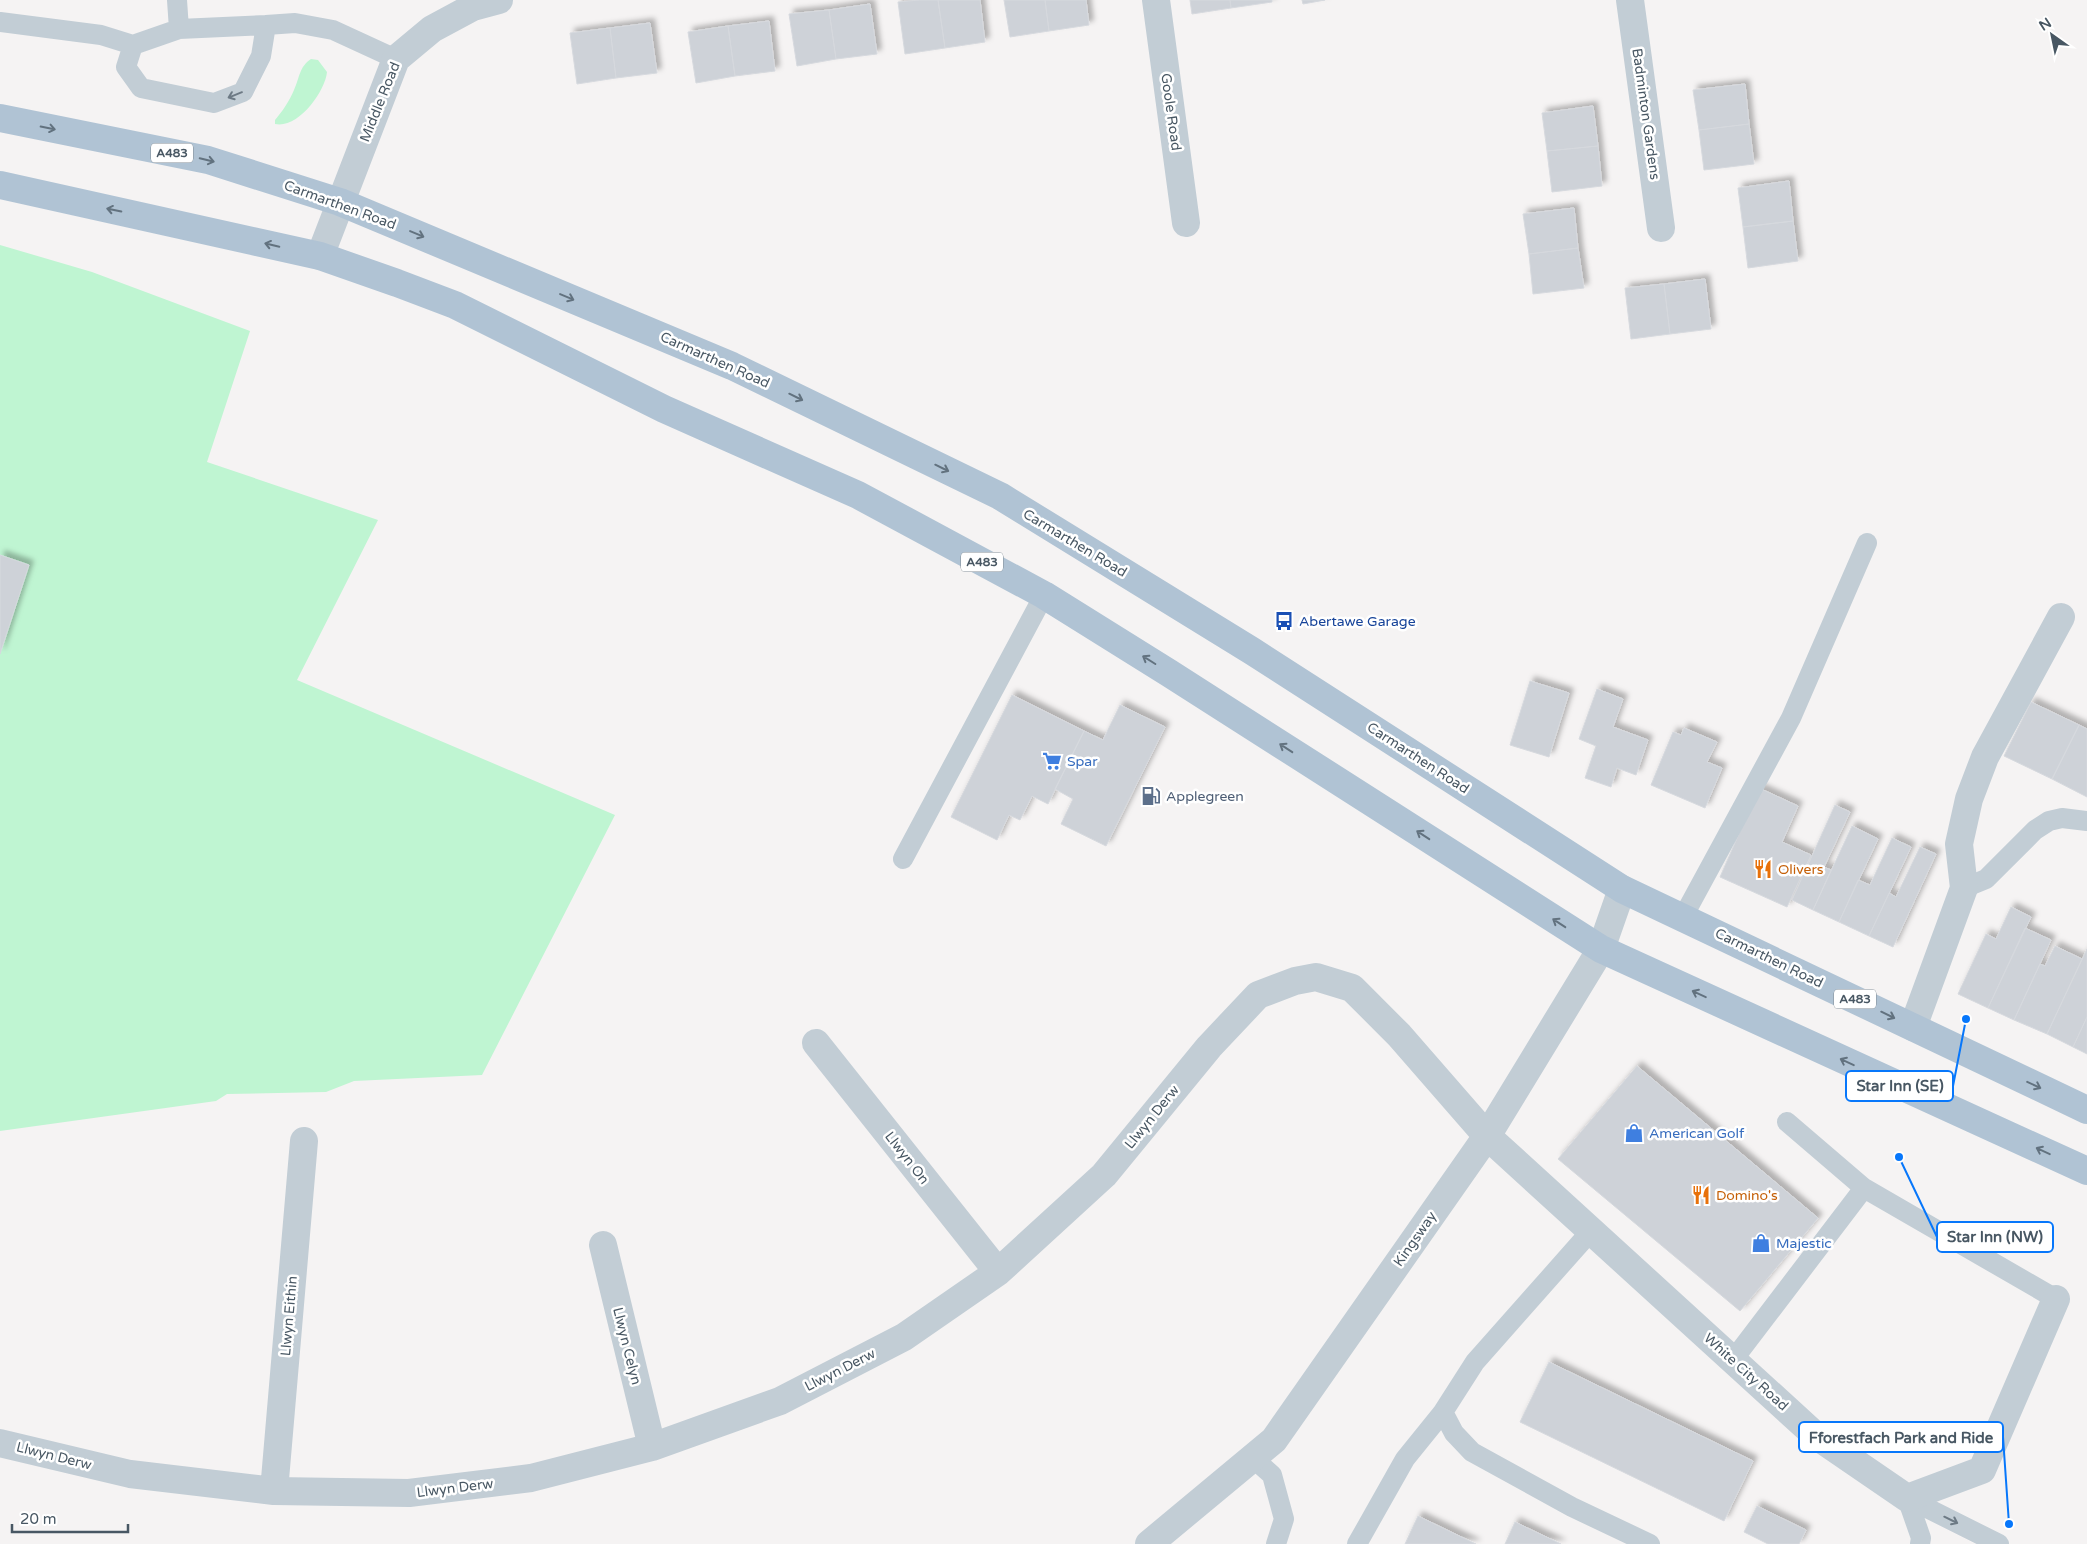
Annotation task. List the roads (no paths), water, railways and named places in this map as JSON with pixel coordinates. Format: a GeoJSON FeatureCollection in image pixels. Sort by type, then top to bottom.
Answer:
{"type":"FeatureCollection","features":[{"type":"Feature","properties":{"kind":"main road","name":"Carmarthen Road"},"geometry":{"type":"LineString","coordinates":[[0,118],[208,160],[340,202],[732,366],[1000,496],[1252,651],[1622,889],[2087,1110]]}},
{"type":"Feature","properties":{"kind":"main road","name":"A483"},"geometry":{"type":"LineString","coordinates":[[0,185],[320,256],[455,305],[664,409],[858,495],[1044,595],[1600,949],[2087,1171]]}},
{"type":"Feature","properties":{"kind":"street","name":"Middle Road"},"geometry":{"type":"LineString","coordinates":[[320,256],[396,59],[432,29],[474,7],[499,0]]}},
{"type":"Feature","properties":{"kind":"street","name":"Goole Road"},"geometry":{"type":"LineString","coordinates":[[1156,0],[1186,224]]}},
{"type":"Feature","properties":{"kind":"street","name":"Badminton Gardens"},"geometry":{"type":"LineString","coordinates":[[1630,0],[1661,228]]}},
{"type":"Feature","properties":{"kind":"street"},"geometry":{"type":"LineString","coordinates":[[1913,1027],[1964,888],[1959,844],[1969,799],[1986,757],[2061,616]]}},
{"type":"Feature","properties":{"kind":"street","name":"Kingsway"},"geometry":{"type":"LineString","coordinates":[[1149,1544],[1274,1440],[1487,1136],[1600,949],[1622,889]]}},
{"type":"Feature","properties":{"kind":"street","name":"Llwyn Derw"},"geometry":{"type":"LineString","coordinates":[[0,1443],[130,1474],[274,1491],[409,1494],[531,1478],[652,1447],[780,1401],[904,1337],[998,1272],[1104,1175],[1209,1047],[1258,995],[1295,981],[1316,978],[1352,988],[1399,1035],[1487,1136]]}},
{"type":"Feature","properties":{"kind":"street","name":"Llwyn On"},"geometry":{"type":"LineString","coordinates":[[816,1043],[998,1272]]}},
{"type":"Feature","properties":{"kind":"street","name":"White City Road"},"geometry":{"type":"LineString","coordinates":[[1487,1136],[1815,1435],[1907,1498]]}},
{"type":"Feature","properties":{"kind":"street","name":"Llwyn Eithin"},"geometry":{"type":"LineString","coordinates":[[274,1491],[304,1141]]}},
{"type":"Feature","properties":{"kind":"street","name":"Llwyn Celyn"},"geometry":{"type":"LineString","coordinates":[[603,1245],[652,1447]]}},
{"type":"Feature","properties":{"kind":"street"},"geometry":{"type":"LineString","coordinates":[[1907,1498],[1982,1470],[2056,1299]]}},
{"type":"Feature","properties":{"kind":"lane"},"geometry":{"type":"LineString","coordinates":[[177,0],[179,29]]}},
{"type":"Feature","properties":{"kind":"lane"},"geometry":{"type":"LineString","coordinates":[[0,22],[101,35],[133,45],[179,29],[295,23],[333,30],[396,59]]}},
{"type":"Feature","properties":{"kind":"lane"},"geometry":{"type":"LineString","coordinates":[[133,45],[126,67],[141,88],[214,103],[243,92],[261,56],[266,25]]}},
{"type":"Feature","properties":{"kind":"lane"},"geometry":{"type":"LineString","coordinates":[[1684,917],[1791,718],[1867,543]]}},
{"type":"Feature","properties":{"kind":"lane"},"geometry":{"type":"LineString","coordinates":[[903,859],[1044,595]]}},
{"type":"Feature","properties":{"kind":"lane"},"geometry":{"type":"LineString","coordinates":[[1964,888],[1986,879],[2035,830],[2049,820],[2062,818],[2087,821]]}},
{"type":"Feature","properties":{"kind":"lane"},"geometry":{"type":"LineString","coordinates":[[1788,1122],[1864,1188],[2056,1299]]}},
{"type":"Feature","properties":{"kind":"lane"},"geometry":{"type":"LineString","coordinates":[[1733,1360],[1864,1188]]}},
{"type":"Feature","properties":{"kind":"lane"},"geometry":{"type":"LineString","coordinates":[[1357,1544],[1405,1459],[1443,1412],[1475,1362],[1591,1231]]}},
{"type":"Feature","properties":{"kind":"lane"},"geometry":{"type":"LineString","coordinates":[[1443,1412],[1454,1433],[1472,1452],[1572,1507],[1650,1544]]}},
{"type":"Feature","properties":{"kind":"lane"},"geometry":{"type":"LineString","coordinates":[[1253,1458],[1272,1475],[1284,1519],[1276,1544]]}},
{"type":"Feature","properties":{"kind":"lane"},"geometry":{"type":"LineString","coordinates":[[1907,1498],[1921,1538],[1920,1544]]}},
{"type":"Feature","properties":{"kind":"lane"},"geometry":{"type":"LineString","coordinates":[[1907,1498],[1999,1544]]}},
{"type":"Feature","properties":{"kind":"place","name":"Abertawe Garage"},"geometry":{"type":"Point","coordinates":[1284,621]}},
{"type":"Feature","properties":{"kind":"place","name":"Spar"},"geometry":{"type":"Point","coordinates":[1052,761]}},
{"type":"Feature","properties":{"kind":"place","name":"Applegreen"},"geometry":{"type":"Point","coordinates":[1151,796]}},
{"type":"Feature","properties":{"kind":"place","name":"Olivers"},"geometry":{"type":"Point","coordinates":[1763,869]}},
{"type":"Feature","properties":{"kind":"place","name":"Star Inn (SE)"},"geometry":{"type":"Point","coordinates":[1966,1019]}},
{"type":"Feature","properties":{"kind":"place","name":"American Golf"},"geometry":{"type":"Point","coordinates":[1634,1133]}},
{"type":"Feature","properties":{"kind":"place","name":"Star Inn (NW)"},"geometry":{"type":"Point","coordinates":[1899,1157]}},
{"type":"Feature","properties":{"kind":"place","name":"Domino's"},"geometry":{"type":"Point","coordinates":[1701,1195]}},
{"type":"Feature","properties":{"kind":"place","name":"Majestic"},"geometry":{"type":"Point","coordinates":[1761,1243]}},
{"type":"Feature","properties":{"kind":"place","name":"Fforestfach Park and Ride"},"geometry":{"type":"Point","coordinates":[2009,1524]}}]}
